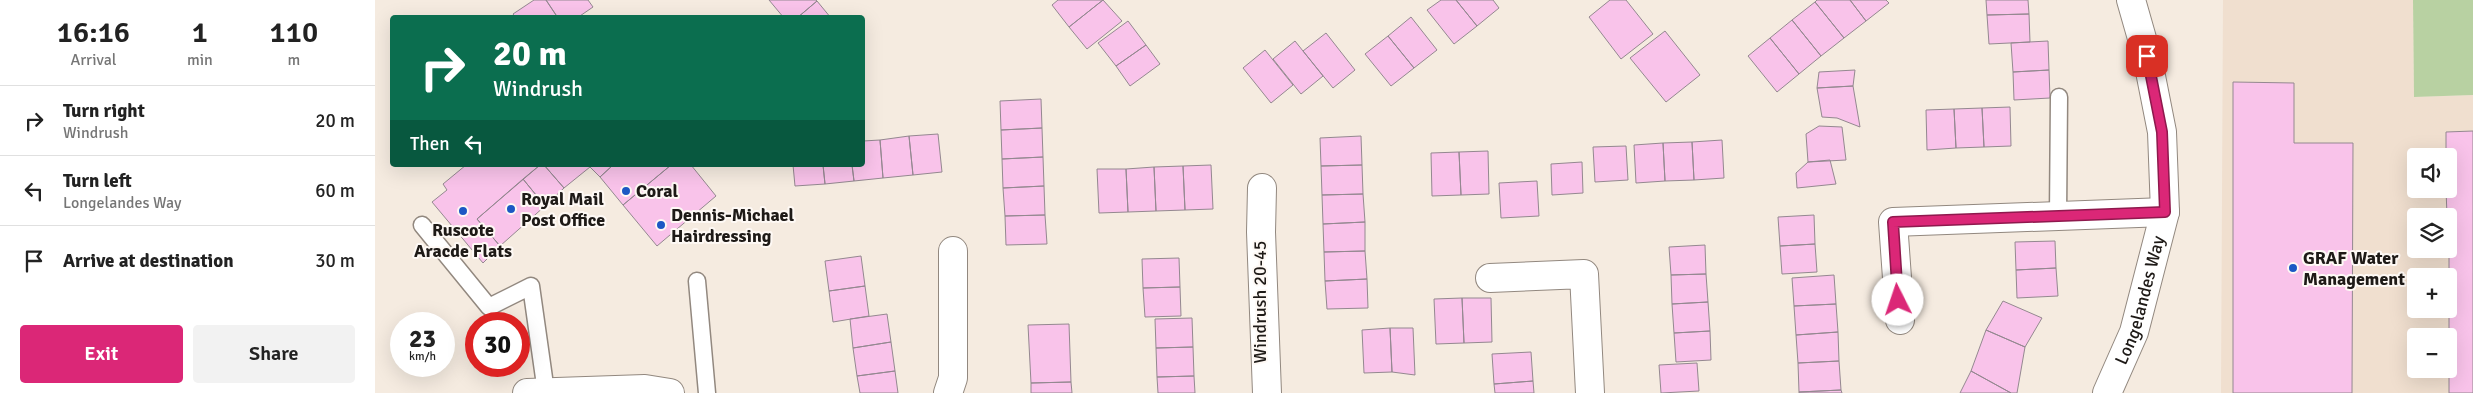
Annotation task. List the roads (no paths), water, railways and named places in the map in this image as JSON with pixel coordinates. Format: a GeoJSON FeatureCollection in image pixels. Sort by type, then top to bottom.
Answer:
{"type":"FeatureCollection","features":[{"type":"Feature","properties":{"kind":"street","name":"Longelandes Way"},"geometry":{"type":"LineString","coordinates":[[2107,393],[2134,332],[2165,212],[2162,132],[2147,56],[2131,0]]}},
{"type":"Feature","properties":{"kind":"street"},"geometry":{"type":"LineString","coordinates":[[1262,188],[1254,223],[1267,393]]}},
{"type":"Feature","properties":{"kind":"street"},"geometry":{"type":"LineString","coordinates":[[1900,320],[1893,222],[2165,212]]}},
{"type":"Feature","properties":{"kind":"street","name":"Windrush 20-45"},"geometry":{"type":"LineString","coordinates":[[1254,223],[1260,393]]}},
{"type":"Feature","properties":{"kind":"street"},"geometry":{"type":"LineString","coordinates":[[948,393],[953,378],[953,250]]}},
{"type":"Feature","properties":{"kind":"street"},"geometry":{"type":"LineString","coordinates":[[1489,278],[1584,274],[1590,393]]}},
{"type":"Feature","properties":{"kind":"street"},"geometry":{"type":"LineString","coordinates":[[527,393],[645,389],[671,393]]}},
{"type":"Feature","properties":{"kind":"lane"},"geometry":{"type":"LineString","coordinates":[[2058,216],[2059,97]]}},
{"type":"Feature","properties":{"kind":"lane"},"geometry":{"type":"LineString","coordinates":[[422,225],[489,307],[531,286],[546,392]]}},
{"type":"Feature","properties":{"kind":"lane"},"geometry":{"type":"LineString","coordinates":[[697,281],[707,393]]}},
{"type":"Feature","properties":{"kind":"place","name":"Coral"},"geometry":{"type":"Point","coordinates":[626,191]}},
{"type":"Feature","properties":{"kind":"place","name":"Royal Mail Post Office"},"geometry":{"type":"Point","coordinates":[511,209]}},
{"type":"Feature","properties":{"kind":"place","name":"Ruscote Aracde Flats"},"geometry":{"type":"Point","coordinates":[463,211]}},
{"type":"Feature","properties":{"kind":"place","name":"Dennis-Michael Hairdressing"},"geometry":{"type":"Point","coordinates":[661,225]}},
{"type":"Feature","properties":{"kind":"place","name":"GRAF Water Management"},"geometry":{"type":"Point","coordinates":[2293,268]}}]}
